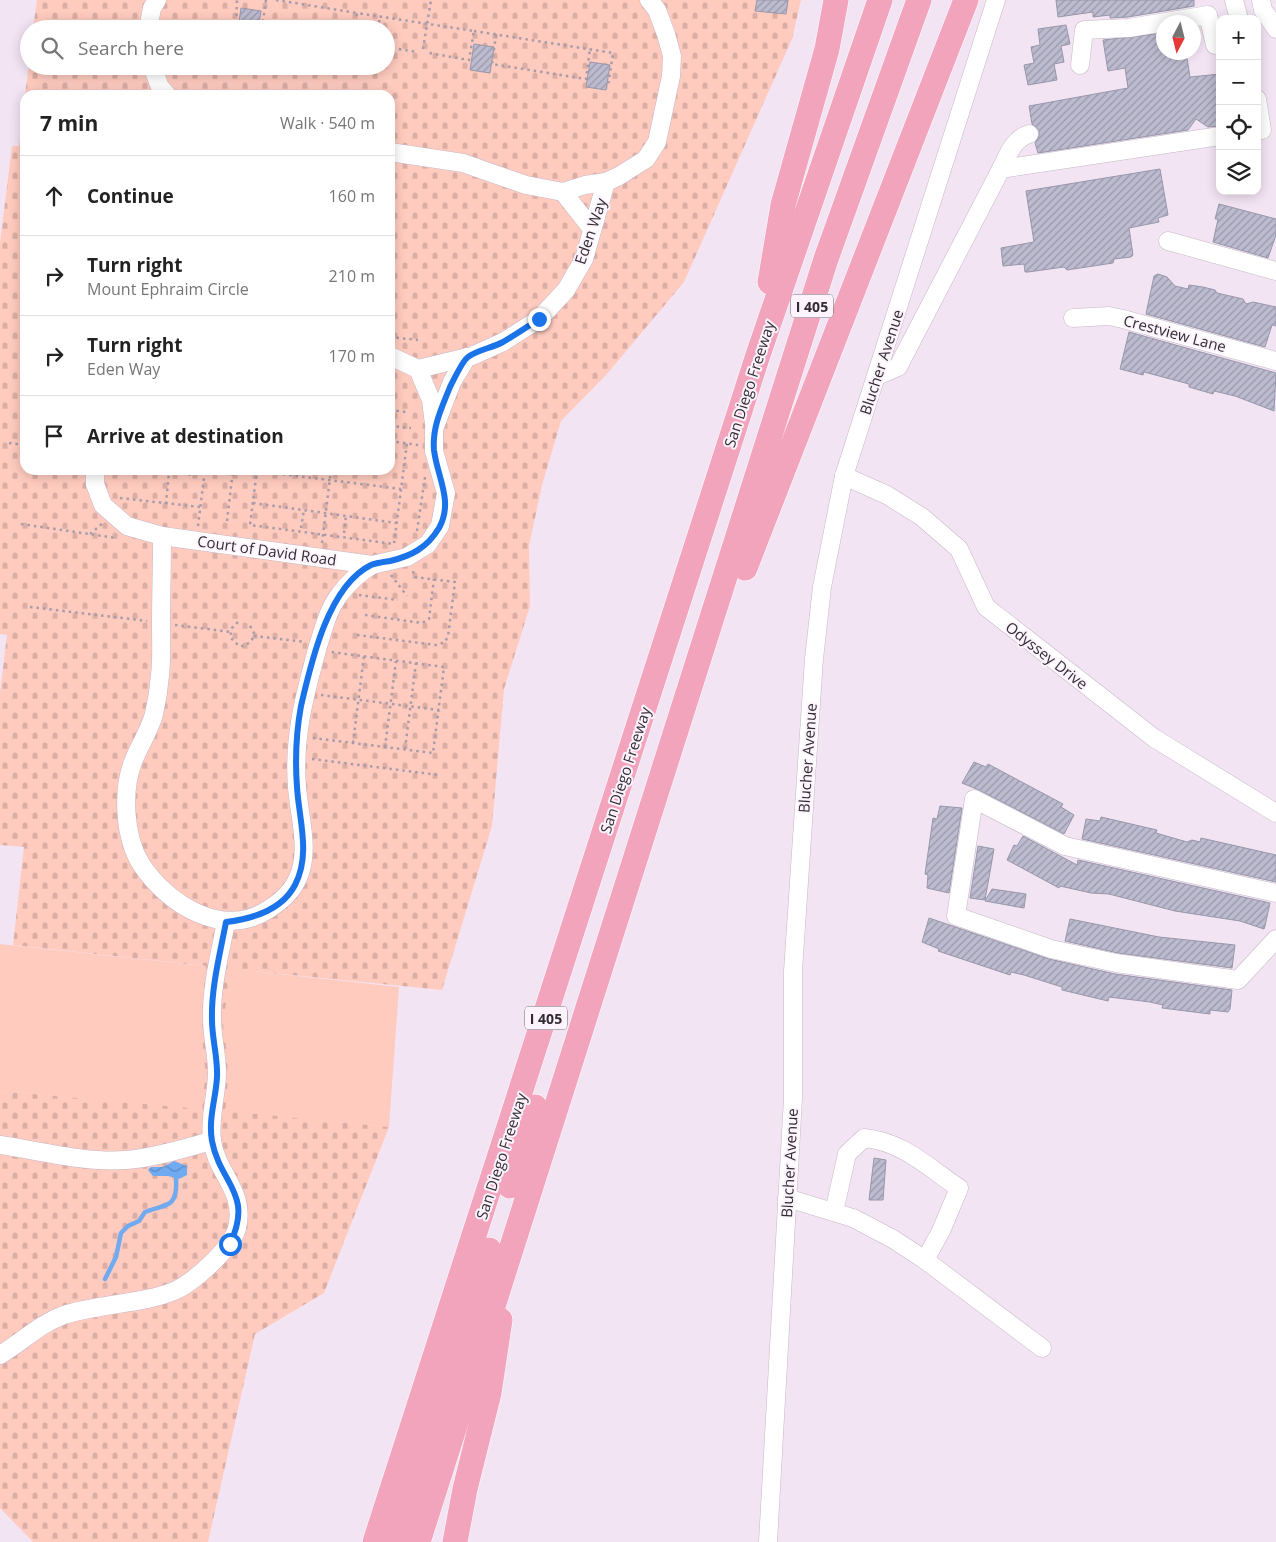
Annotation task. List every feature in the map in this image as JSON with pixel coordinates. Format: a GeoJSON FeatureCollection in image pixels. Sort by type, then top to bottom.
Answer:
{"type":"FeatureCollection","features":[{"type":"Feature","properties":{"kind":"highway"},"geometry":{"type":"LineString","coordinates":[[758,355],[783,205],[827,49],[836,0]]}},
{"type":"Feature","properties":{"kind":"highway","name":"San Diego Freeway"},"geometry":{"type":"LineString","coordinates":[[375,1542],[758,355],[880,0]]}},
{"type":"Feature","properties":{"kind":"highway"},"geometry":{"type":"LineString","coordinates":[[396,1542],[777,344],[840,155],[896,0]]}},
{"type":"Feature","properties":{"kind":"highway","name":"I 405"},"geometry":{"type":"LineString","coordinates":[[513,1238],[714,616],[826,259],[919,0]]}},
{"type":"Feature","properties":{"kind":"highway"},"geometry":{"type":"LineString","coordinates":[[714,616],[741,579],[966,0]]}},
{"type":"Feature","properties":{"kind":"highway"},"geometry":{"type":"LineString","coordinates":[[418,1542],[513,1238]]}},
{"type":"Feature","properties":{"kind":"highway"},"geometry":{"type":"LineString","coordinates":[[455,1542],[465,1489],[489,1393],[513,1238]]}},
{"type":"Feature","properties":{"kind":"street"},"geometry":{"type":"LineString","coordinates":[[150,20],[152,8],[157,0]]}},
{"type":"Feature","properties":{"kind":"street","name":"Eden Way"},"geometry":{"type":"LineString","coordinates":[[418,368],[467,357],[503,342],[539,319],[566,290],[584,258],[606,182],[646,159],[657,142],[671,76],[672,56],[657,10],[649,0]]}},
{"type":"Feature","properties":{"kind":"street","name":"Blucher Avenue"},"geometry":{"type":"LineString","coordinates":[[768,1542],[793,1098],[793,971],[814,659],[822,587],[844,476],[996,0]]}},
{"type":"Feature","properties":{"kind":"street"},"geometry":{"type":"LineString","coordinates":[[1234,0],[1239,15]]}},
{"type":"Feature","properties":{"kind":"street"},"geometry":{"type":"LineString","coordinates":[[1261,0],[1263,10],[1276,29]]}},
{"type":"Feature","properties":{"kind":"street"},"geometry":{"type":"LineString","coordinates":[[1080,65],[1084,30],[1129,28],[1208,15],[1216,45]]}},
{"type":"Feature","properties":{"kind":"street"},"geometry":{"type":"LineString","coordinates":[[155,75],[163,90]]}},
{"type":"Feature","properties":{"kind":"street"},"geometry":{"type":"LineString","coordinates":[[877,376],[898,368],[1015,144],[1023,136],[1029,134]]}},
{"type":"Feature","properties":{"kind":"street"},"geometry":{"type":"LineString","coordinates":[[1002,169],[1216,137]]}},
{"type":"Feature","properties":{"kind":"street"},"geometry":{"type":"LineString","coordinates":[[395,153],[463,163],[526,185],[563,192],[585,185],[606,182]]}},
{"type":"Feature","properties":{"kind":"street"},"geometry":{"type":"LineString","coordinates":[[563,192],[592,229]]}},
{"type":"Feature","properties":{"kind":"street"},"geometry":{"type":"LineString","coordinates":[[1168,241],[1276,271]]}},
{"type":"Feature","properties":{"kind":"street","name":"Crestview Lane"},"geometry":{"type":"LineString","coordinates":[[1073,318],[1109,316],[1276,361]]}},
{"type":"Feature","properties":{"kind":"street"},"geometry":{"type":"LineString","coordinates":[[434,438],[452,382],[467,357]]}},
{"type":"Feature","properties":{"kind":"street"},"geometry":{"type":"LineString","coordinates":[[162,536],[161,672],[154,715],[132,764],[128,786],[130,837],[138,860],[151,880],[176,900],[204,916],[226,922],[254,917],[281,902],[294,888],[300,873],[303,843],[297,789],[297,736],[304,693],[326,619],[341,592],[353,578],[377,564],[411,555],[428,544],[440,526],[446,493],[438,465],[431,400],[418,368],[395,362]]}},
{"type":"Feature","properties":{"kind":"street"},"geometry":{"type":"LineString","coordinates":[[95,475],[95,484],[100,497]]}},
{"type":"Feature","properties":{"kind":"street","name":"Odyssey Drive"},"geometry":{"type":"LineString","coordinates":[[844,476],[887,495],[922,517],[959,549],[986,607],[1154,738],[1276,813]]}},
{"type":"Feature","properties":{"kind":"street","name":"Court of David Road"},"geometry":{"type":"LineString","coordinates":[[100,497],[103,505],[127,526],[162,536],[377,564]]}},
{"type":"Feature","properties":{"kind":"street"},"geometry":{"type":"LineString","coordinates":[[1276,893],[1065,846],[974,799],[956,916],[1051,949],[1116,962],[1238,980],[1276,939]]}},
{"type":"Feature","properties":{"kind":"street"},"geometry":{"type":"LineString","coordinates":[[0,1355],[34,1330],[65,1315],[175,1290],[219,1258],[230,1244],[237,1230],[238,1202],[232,1185],[218,1160],[212,1141],[212,1111],[217,1070],[212,1020],[214,990],[226,922]]}},
{"type":"Feature","properties":{"kind":"street"},"geometry":{"type":"LineString","coordinates":[[834,1212],[847,1154],[864,1138],[881,1139],[900,1146],[959,1188],[925,1260]]}},
{"type":"Feature","properties":{"kind":"street"},"geometry":{"type":"LineString","coordinates":[[0,1145],[86,1158],[117,1160],[143,1158],[212,1141]]}},
{"type":"Feature","properties":{"kind":"street"},"geometry":{"type":"LineString","coordinates":[[787,1198],[853,1218],[893,1240],[925,1260],[1042,1348]]}},
{"type":"Feature","properties":{"kind":"path"},"geometry":{"type":"LineString","coordinates":[[236,20],[237,0]]}},
{"type":"Feature","properties":{"kind":"path"},"geometry":{"type":"LineString","coordinates":[[263,20],[266,0]]}},
{"type":"Feature","properties":{"kind":"path"},"geometry":{"type":"LineString","coordinates":[[276,0],[613,53],[608,86]]}},
{"type":"Feature","properties":{"kind":"path"},"geometry":{"type":"LineString","coordinates":[[423,49],[430,0]]}},
{"type":"Feature","properties":{"kind":"path"},"geometry":{"type":"LineString","coordinates":[[356,20],[357,13]]}},
{"type":"Feature","properties":{"kind":"path"},"geometry":{"type":"LineString","coordinates":[[379,20],[380,16]]}},
{"type":"Feature","properties":{"kind":"path"},"geometry":{"type":"LineString","coordinates":[[429,53],[469,60],[474,31]]}},
{"type":"Feature","properties":{"kind":"path"},"geometry":{"type":"LineString","coordinates":[[496,35],[492,64],[586,78],[590,49]]}},
{"type":"Feature","properties":{"kind":"path"},"geometry":{"type":"LineString","coordinates":[[395,48],[417,52]]}},
{"type":"Feature","properties":{"kind":"path"},"geometry":{"type":"LineString","coordinates":[[395,338],[418,340]]}},
{"type":"Feature","properties":{"kind":"path"},"geometry":{"type":"LineString","coordinates":[[395,411],[406,412]]}},
{"type":"Feature","properties":{"kind":"path"},"geometry":{"type":"LineString","coordinates":[[395,426],[411,428]]}},
{"type":"Feature","properties":{"kind":"path"},"geometry":{"type":"LineString","coordinates":[[395,442],[407,443],[434,438]]}},
{"type":"Feature","properties":{"kind":"path"},"geometry":{"type":"LineString","coordinates":[[9,443],[20,444]]}},
{"type":"Feature","properties":{"kind":"path"},"geometry":{"type":"LineString","coordinates":[[256,475],[250,525],[394,544],[407,443]]}},
{"type":"Feature","properties":{"kind":"path"},"geometry":{"type":"LineString","coordinates":[[357,635],[436,645],[445,642],[448,636],[455,582],[414,577],[411,555],[427,464],[438,465]]}},
{"type":"Feature","properties":{"kind":"path"},"geometry":{"type":"LineString","coordinates":[[166,504],[169,475]]}},
{"type":"Feature","properties":{"kind":"path"},"geometry":{"type":"LineString","coordinates":[[196,540],[204,475]]}},
{"type":"Feature","properties":{"kind":"path"},"geometry":{"type":"LineString","coordinates":[[227,521],[233,475]]}},
{"type":"Feature","properties":{"kind":"path"},"geometry":{"type":"LineString","coordinates":[[293,475],[401,490]]}},
{"type":"Feature","properties":{"kind":"path"},"geometry":{"type":"LineString","coordinates":[[320,557],[330,475]]}},
{"type":"Feature","properties":{"kind":"path"},"geometry":{"type":"LineString","coordinates":[[100,497],[200,507]]}},
{"type":"Feature","properties":{"kind":"path"},"geometry":{"type":"LineString","coordinates":[[253,503],[396,523]]}},
{"type":"Feature","properties":{"kind":"path"},"geometry":{"type":"LineString","coordinates":[[301,528],[304,510]]}},
{"type":"Feature","properties":{"kind":"path"},"geometry":{"type":"LineString","coordinates":[[344,533],[346,516]]}},
{"type":"Feature","properties":{"kind":"path"},"geometry":{"type":"LineString","coordinates":[[21,524],[117,538]]}},
{"type":"Feature","properties":{"kind":"path"},"geometry":{"type":"LineString","coordinates":[[377,564],[407,596]]}},
{"type":"Feature","properties":{"kind":"path"},"geometry":{"type":"LineString","coordinates":[[365,615],[422,623],[429,619],[434,579]]}},
{"type":"Feature","properties":{"kind":"path"},"geometry":{"type":"LineString","coordinates":[[341,592],[398,600]]}},
{"type":"Feature","properties":{"kind":"path"},"geometry":{"type":"LineString","coordinates":[[30,607],[231,632]]}},
{"type":"Feature","properties":{"kind":"path"},"geometry":{"type":"LineString","coordinates":[[238,622],[231,632],[232,641],[239,646],[249,643],[254,636]]}},
{"type":"Feature","properties":{"kind":"path"},"geometry":{"type":"LineString","coordinates":[[250,624],[254,636]]}},
{"type":"Feature","properties":{"kind":"path"},"geometry":{"type":"LineString","coordinates":[[254,636],[364,656],[444,667],[433,753],[297,736]]}},
{"type":"Feature","properties":{"kind":"path"},"geometry":{"type":"LineString","coordinates":[[354,743],[364,656]]}},
{"type":"Feature","properties":{"kind":"path"},"geometry":{"type":"LineString","coordinates":[[385,747],[396,661]]}},
{"type":"Feature","properties":{"kind":"path"},"geometry":{"type":"LineString","coordinates":[[405,750],[416,663]]}},
{"type":"Feature","properties":{"kind":"path"},"geometry":{"type":"LineString","coordinates":[[304,693],[439,710]]}},
{"type":"Feature","properties":{"kind":"path"},"geometry":{"type":"LineString","coordinates":[[296,757],[439,775]]}},
{"type":"Feature","properties":{"kind":"green space"},"geometry":{"type":"Polygon","coordinates":[[[37,0],[801,0],[792,39],[684,282],[607,374],[561,421],[542,485],[529,546],[530,606],[504,689],[492,826],[442,990],[231,969],[223,1024],[230,1076],[225,1111],[389,1127],[324,1293],[255,1334],[208,1542],[33,1542],[0,1508],[0,1091],[200,1109],[206,1076],[200,1023],[206,966],[13,945],[24,847],[0,845],[0,693],[7,635],[0,634],[0,243],[12,146],[19,146],[20,138],[20,475],[395,475],[395,90],[26,90],[28,75],[395,75],[395,20],[34,20],[37,0]]]}},
{"type":"Feature","properties":{"kind":"green space"},"geometry":{"type":"Polygon","coordinates":[[[0,944],[399,987],[389,1127],[0,1091],[0,944]]]}},
{"type":"Feature","properties":{"kind":"water"},"geometry":{"type":"Polygon","coordinates":[[[174,1161],[187,1166],[187,1175],[179,1179],[168,1176],[153,1176],[148,1170],[151,1167],[163,1167],[174,1161]]]}},
{"type":"Feature","properties":{"kind":"building"},"geometry":{"type":"Polygon","coordinates":[[[757,0],[788,0],[786,14],[755,11],[757,0]]]}},
{"type":"Feature","properties":{"kind":"building"},"geometry":{"type":"Polygon","coordinates":[[[1056,0],[1194,0],[1194,6],[1128,17],[1110,18],[1110,15],[1093,17],[1093,12],[1058,17],[1056,0]]]}},
{"type":"Feature","properties":{"kind":"building"},"geometry":{"type":"Polygon","coordinates":[[[241,8],[261,11],[260,20],[239,20],[241,8]]]}},
{"type":"Feature","properties":{"kind":"building"},"geometry":{"type":"Polygon","coordinates":[[[1066,25],[1070,44],[1061,46],[1064,62],[1054,64],[1057,80],[1028,85],[1024,65],[1034,63],[1031,47],[1040,45],[1038,29],[1066,25]]]}},
{"type":"Feature","properties":{"kind":"building"},"geometry":{"type":"Polygon","coordinates":[[[1156,34],[1156,60],[1187,60],[1190,77],[1216,74],[1216,126],[1208,127],[1196,119],[1188,130],[1038,153],[1035,143],[1039,136],[1039,130],[1032,124],[1029,106],[1128,88],[1125,68],[1108,71],[1103,40],[1156,34]]]}},
{"type":"Feature","properties":{"kind":"building"},"geometry":{"type":"Polygon","coordinates":[[[474,44],[494,47],[490,73],[470,70],[474,44]]]}},
{"type":"Feature","properties":{"kind":"building"},"geometry":{"type":"Polygon","coordinates":[[[590,62],[610,65],[606,90],[586,87],[590,62]]]}},
{"type":"Feature","properties":{"kind":"building"},"geometry":{"type":"Polygon","coordinates":[[[1160,169],[1168,215],[1158,218],[1159,222],[1129,228],[1133,255],[1131,257],[1114,259],[1113,263],[1067,270],[1064,267],[1025,272],[1024,264],[1003,266],[1001,248],[1034,242],[1026,191],[1160,169]]]}},
{"type":"Feature","properties":{"kind":"building"},"geometry":{"type":"Polygon","coordinates":[[[1219,204],[1276,219],[1276,235],[1268,258],[1213,242],[1218,219],[1215,219],[1219,204]]]}},
{"type":"Feature","properties":{"kind":"building"},"geometry":{"type":"Polygon","coordinates":[[[1158,274],[1167,277],[1175,286],[1188,289],[1189,285],[1203,287],[1215,290],[1217,293],[1243,299],[1246,304],[1253,302],[1276,307],[1276,326],[1272,325],[1265,347],[1146,314],[1154,276],[1158,274]]]}},
{"type":"Feature","properties":{"kind":"building"},"geometry":{"type":"Polygon","coordinates":[[[1129,332],[1276,373],[1274,411],[1235,396],[1214,391],[1213,394],[1189,387],[1189,384],[1144,372],[1143,375],[1120,369],[1129,332]]]}},
{"type":"Feature","properties":{"kind":"building"},"geometry":{"type":"Polygon","coordinates":[[[974,762],[986,767],[988,764],[1063,804],[1061,807],[1074,815],[1064,834],[962,783],[974,762]]]}},
{"type":"Feature","properties":{"kind":"building"},"geometry":{"type":"Polygon","coordinates":[[[940,806],[962,808],[949,893],[927,888],[928,875],[925,874],[933,818],[937,819],[940,806]]]}},
{"type":"Feature","properties":{"kind":"building"},"geometry":{"type":"Polygon","coordinates":[[[1101,817],[1157,830],[1156,833],[1187,842],[1192,840],[1200,842],[1201,838],[1276,855],[1276,882],[1082,839],[1086,819],[1100,821],[1101,817]]]}},
{"type":"Feature","properties":{"kind":"building"},"geometry":{"type":"Polygon","coordinates":[[[1023,836],[1077,865],[1078,860],[1270,903],[1264,929],[1240,921],[1175,911],[1109,894],[1091,893],[1060,886],[1059,888],[1007,860],[1014,845],[1017,846],[1023,836]]]}},
{"type":"Feature","properties":{"kind":"building"},"geometry":{"type":"Polygon","coordinates":[[[978,846],[994,849],[985,900],[970,898],[978,846]]]}},
{"type":"Feature","properties":{"kind":"building"},"geometry":{"type":"Polygon","coordinates":[[[992,889],[1026,894],[1024,908],[985,901],[992,889]]]}},
{"type":"Feature","properties":{"kind":"building"},"geometry":{"type":"Polygon","coordinates":[[[929,918],[1049,959],[1115,974],[1232,990],[1230,1009],[1228,1012],[1210,1010],[1210,1014],[1162,1008],[1163,1005],[1150,1002],[1109,997],[1108,1001],[1062,990],[1062,987],[1024,975],[1011,972],[1010,975],[938,951],[939,949],[922,942],[929,918]]]}},
{"type":"Feature","properties":{"kind":"building"},"geometry":{"type":"Polygon","coordinates":[[[1070,919],[1159,937],[1235,945],[1232,968],[1118,953],[1065,941],[1070,919]]]}},
{"type":"Feature","properties":{"kind":"building"},"geometry":{"type":"Polygon","coordinates":[[[874,1158],[886,1160],[883,1200],[869,1200],[874,1158]]]}},
{"type":"Feature","properties":{"kind":"waterway"},"geometry":{"type":"LineString","coordinates":[[105,1279],[116,1257],[121,1233],[128,1226],[139,1221],[145,1212],[169,1204],[175,1196],[176,1179]]}},
{"type":"Feature","properties":{"kind":"route"},"geometry":{"type":"LineString","coordinates":[[230,1244],[237,1230],[239,1218],[238,1202],[232,1185],[218,1160],[212,1141],[211,1128],[217,1084],[212,1020],[214,990],[226,922],[245,920],[263,914],[281,902],[294,888],[300,873],[303,843],[297,789],[297,736],[308,677],[326,619],[338,595],[353,578],[372,565],[407,557],[428,544],[440,526],[445,508],[446,493],[434,451],[434,429],[452,382],[467,357],[503,342],[539,319]]}}]}
